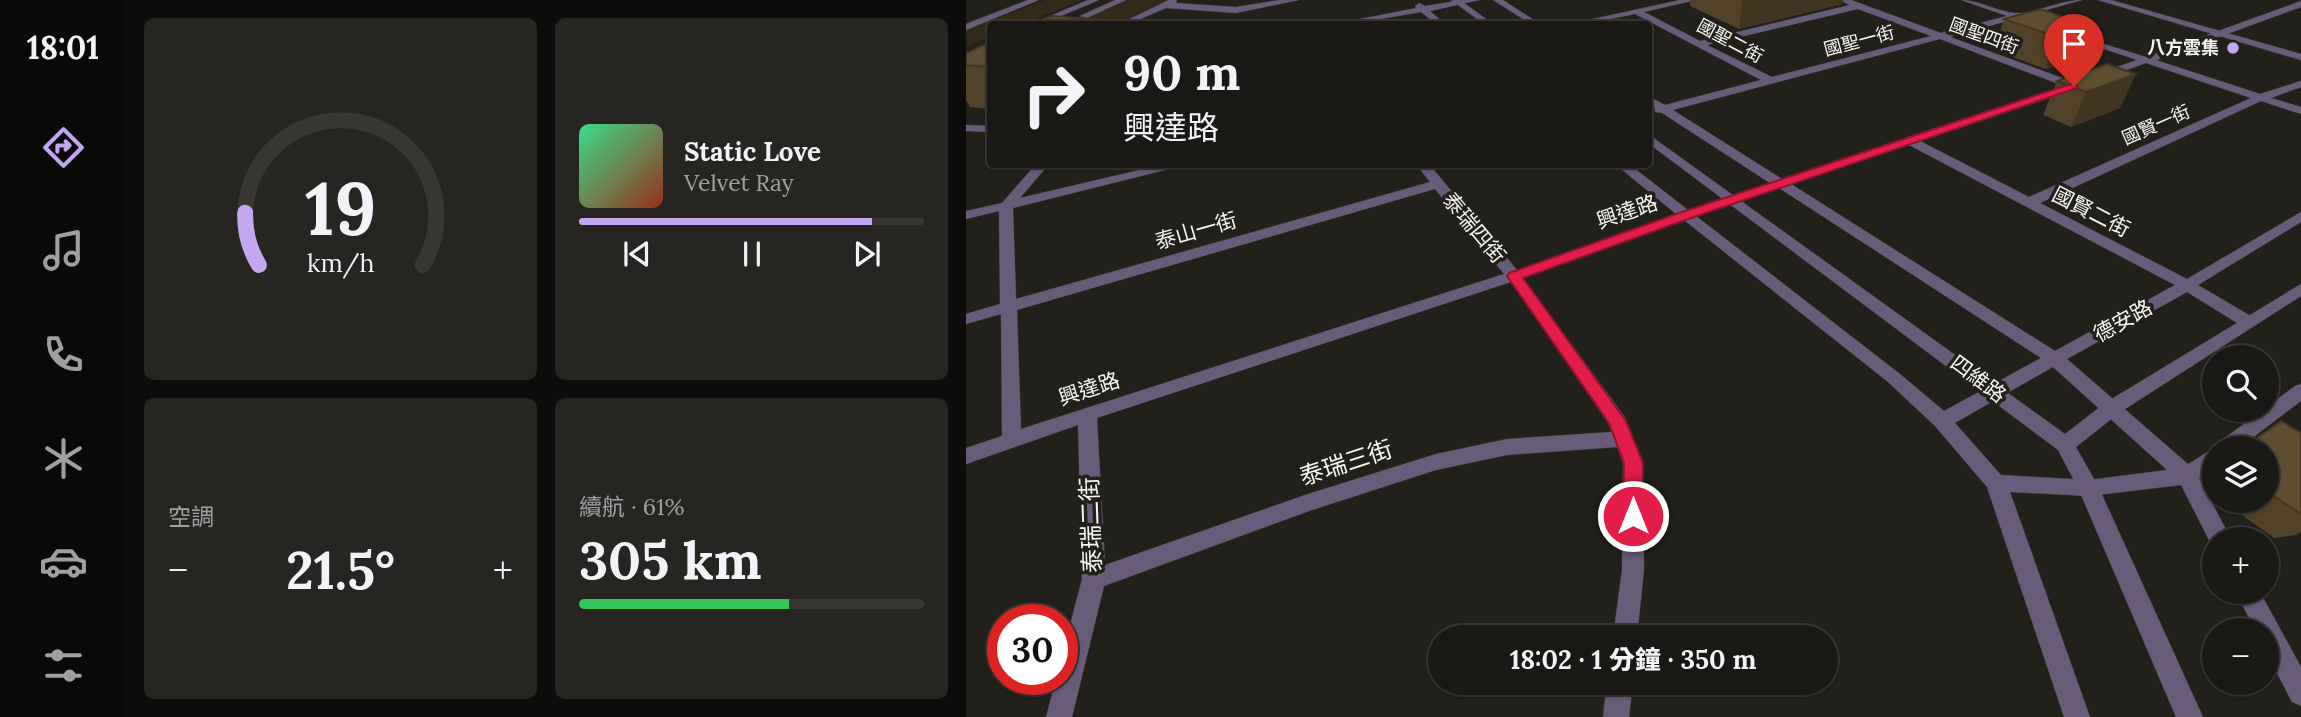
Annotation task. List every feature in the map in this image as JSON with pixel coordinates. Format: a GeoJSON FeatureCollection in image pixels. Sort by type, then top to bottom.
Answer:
{"type":"FeatureCollection","features":[{"type":"Feature","properties":{"kind":"street"},"geometry":{"type":"LineString","coordinates":[[966,27],[1035,0]]}},
{"type":"Feature","properties":{"kind":"street"},"geometry":{"type":"LineString","coordinates":[[1042,21],[1095,0]]}},
{"type":"Feature","properties":{"kind":"street"},"geometry":{"type":"LineString","coordinates":[[1076,20],[1122,0]]}},
{"type":"Feature","properties":{"kind":"street"},"geometry":{"type":"LineString","coordinates":[[1130,21],[1177,0]]}},
{"type":"Feature","properties":{"kind":"street"},"geometry":{"type":"LineString","coordinates":[[1166,5],[1236,10],[1295,0]]}},
{"type":"Feature","properties":{"kind":"street"},"geometry":{"type":"LineString","coordinates":[[1410,0],[1437,21]]}},
{"type":"Feature","properties":{"kind":"street"},"geometry":{"type":"LineString","coordinates":[[1356,21],[1457,1],[1476,0]]}},
{"type":"Feature","properties":{"kind":"street"},"geometry":{"type":"LineString","coordinates":[[1497,0],[1531,21]]}},
{"type":"Feature","properties":{"kind":"street"},"geometry":{"type":"LineString","coordinates":[[1590,21],[1692,0]]}},
{"type":"Feature","properties":{"kind":"street","name":"國聖四街"},"geometry":{"type":"LineString","coordinates":[[1843,0],[2074,86]]}},
{"type":"Feature","properties":{"kind":"street"},"geometry":{"type":"LineString","coordinates":[[1965,0],[2029,21]]}},
{"type":"Feature","properties":{"kind":"street","name":"國聖一街"},"geometry":{"type":"LineString","coordinates":[[1656,111],[2078,0]]}},
{"type":"Feature","properties":{"kind":"street"},"geometry":{"type":"LineString","coordinates":[[2102,0],[2301,51]]}},
{"type":"Feature","properties":{"kind":"street"},"geometry":{"type":"LineString","coordinates":[[2122,0],[2301,57]]}},
{"type":"Feature","properties":{"kind":"street"},"geometry":{"type":"LineString","coordinates":[[1457,1],[1485,21]]}},
{"type":"Feature","properties":{"kind":"street","name":"興達路"},"geometry":{"type":"LineString","coordinates":[[966,456],[1087,414],[1514,276],[1783,182],[1913,142],[2301,4]]}},
{"type":"Feature","properties":{"kind":"street"},"geometry":{"type":"LineString","coordinates":[[1702,43],[1858,6]]}},
{"type":"Feature","properties":{"kind":"street"},"geometry":{"type":"LineString","coordinates":[[1226,17],[1236,10]]}},
{"type":"Feature","properties":{"kind":"street","name":"國聖二街"},"geometry":{"type":"LineString","coordinates":[[1637,12],[1702,43],[1769,80]]}},
{"type":"Feature","properties":{"kind":"street"},"geometry":{"type":"LineString","coordinates":[[2054,29],[2301,111]]}},
{"type":"Feature","properties":{"kind":"street","name":"國賢一街"},"geometry":{"type":"LineString","coordinates":[[2028,203],[2262,97],[2301,84]]}},
{"type":"Feature","properties":{"kind":"street"},"geometry":{"type":"LineString","coordinates":[[1656,111],[1783,182],[2055,359],[2187,476],[2214,527]]}},
{"type":"Feature","properties":{"kind":"street"},"geometry":{"type":"LineString","coordinates":[[966,128],[987,129]]}},
{"type":"Feature","properties":{"kind":"street","name":"四維路"},"geometry":{"type":"LineString","coordinates":[[1652,140],[2065,445],[2089,488],[2190,717]]}},
{"type":"Feature","properties":{"kind":"street","name":"國賢二街"},"geometry":{"type":"LineString","coordinates":[[1913,142],[2187,285],[2248,322]]}},
{"type":"Feature","properties":{"kind":"street"},"geometry":{"type":"LineString","coordinates":[[1012,439],[1006,206],[1039,168]]}},
{"type":"Feature","properties":{"kind":"street"},"geometry":{"type":"LineString","coordinates":[[966,215],[1166,168]]}},
{"type":"Feature","properties":{"kind":"street","name":"泰瑞四街"},"geometry":{"type":"LineString","coordinates":[[1425,168],[1514,276],[1617,421],[1633,463],[1633,570],[1626,625]]}},
{"type":"Feature","properties":{"kind":"street"},"geometry":{"type":"LineString","coordinates":[[1626,168],[1894,379],[1942,421],[1996,483],[2077,717]]}},
{"type":"Feature","properties":{"kind":"street","name":"泰山一街"},"geometry":{"type":"LineString","coordinates":[[966,319],[1438,184]]}},
{"type":"Feature","properties":{"kind":"street","name":"德安路"},"geometry":{"type":"LineString","coordinates":[[1942,421],[2187,285],[2301,216]]}},
{"type":"Feature","properties":{"kind":"street"},"geometry":{"type":"LineString","coordinates":[[2065,445],[2112,408],[2301,289]]}},
{"type":"Feature","properties":{"kind":"street"},"geometry":{"type":"LineString","coordinates":[[2241,436],[2301,391]]}},
{"type":"Feature","properties":{"kind":"street","name":"泰瑞二街"},"geometry":{"type":"LineString","coordinates":[[1059,717],[1094,579],[1087,414]]}},
{"type":"Feature","properties":{"kind":"street","name":"泰瑞三街"},"geometry":{"type":"LineString","coordinates":[[1094,579],[1308,503],[1436,462],[1507,447],[1623,439]]}},
{"type":"Feature","properties":{"kind":"street"},"geometry":{"type":"LineString","coordinates":[[1996,483],[2089,488],[2187,476],[2202,465]]}},
{"type":"Feature","properties":{"kind":"street"},"geometry":{"type":"LineString","coordinates":[[2254,604],[2301,694]]}},
{"type":"Feature","properties":{"kind":"street"},"geometry":{"type":"LineString","coordinates":[[1616,717],[1619,695]]}},
{"type":"Feature","properties":{"kind":"shaded area"},"geometry":{"type":"Polygon","coordinates":[[[1045,0],[1083,0],[1030,21],[990,21],[1045,0]]]}},
{"type":"Feature","properties":{"kind":"shaded area"},"geometry":{"type":"Polygon","coordinates":[[[1126,0],[1172,0],[1125,21],[1077,21],[1126,0]]]}},
{"type":"Feature","properties":{"kind":"shaded area"},"geometry":{"type":"Polygon","coordinates":[[[987,22],[987,38],[966,47],[966,30],[987,22]]]}},
{"type":"Feature","properties":{"kind":"building"},"geometry":{"type":"Polygon","coordinates":[[[2040,9],[2095,27],[2057,37],[2004,19],[2040,9]]]}},
{"type":"Feature","properties":{"kind":"building"},"geometry":{"type":"Polygon","coordinates":[[[1052,16],[1118,21],[1040,21],[1052,16]]]}},
{"type":"Feature","properties":{"kind":"building"},"geometry":{"type":"Polygon","coordinates":[[[987,43],[987,67],[966,65],[966,53],[987,43]]]}},
{"type":"Feature","properties":{"kind":"building"},"geometry":{"type":"Polygon","coordinates":[[[2107,64],[2136,74],[2086,92],[2057,81],[2107,64]]]}},
{"type":"Feature","properties":{"kind":"building"},"geometry":{"type":"Polygon","coordinates":[[[2281,421],[2301,433],[2301,514],[2279,500],[2279,436],[2260,436],[2281,421]]]}},
{"type":"Feature","properties":{"kind":"place","name":"八方雲集"},"geometry":{"type":"Point","coordinates":[2233,48]}},
{"type":"Feature","properties":{"kind":"route"},"geometry":{"type":"LineString","coordinates":[[1633,516],[1633,463],[1617,421],[1514,276],[1783,182],[1913,142],[2074,86]]}}]}
